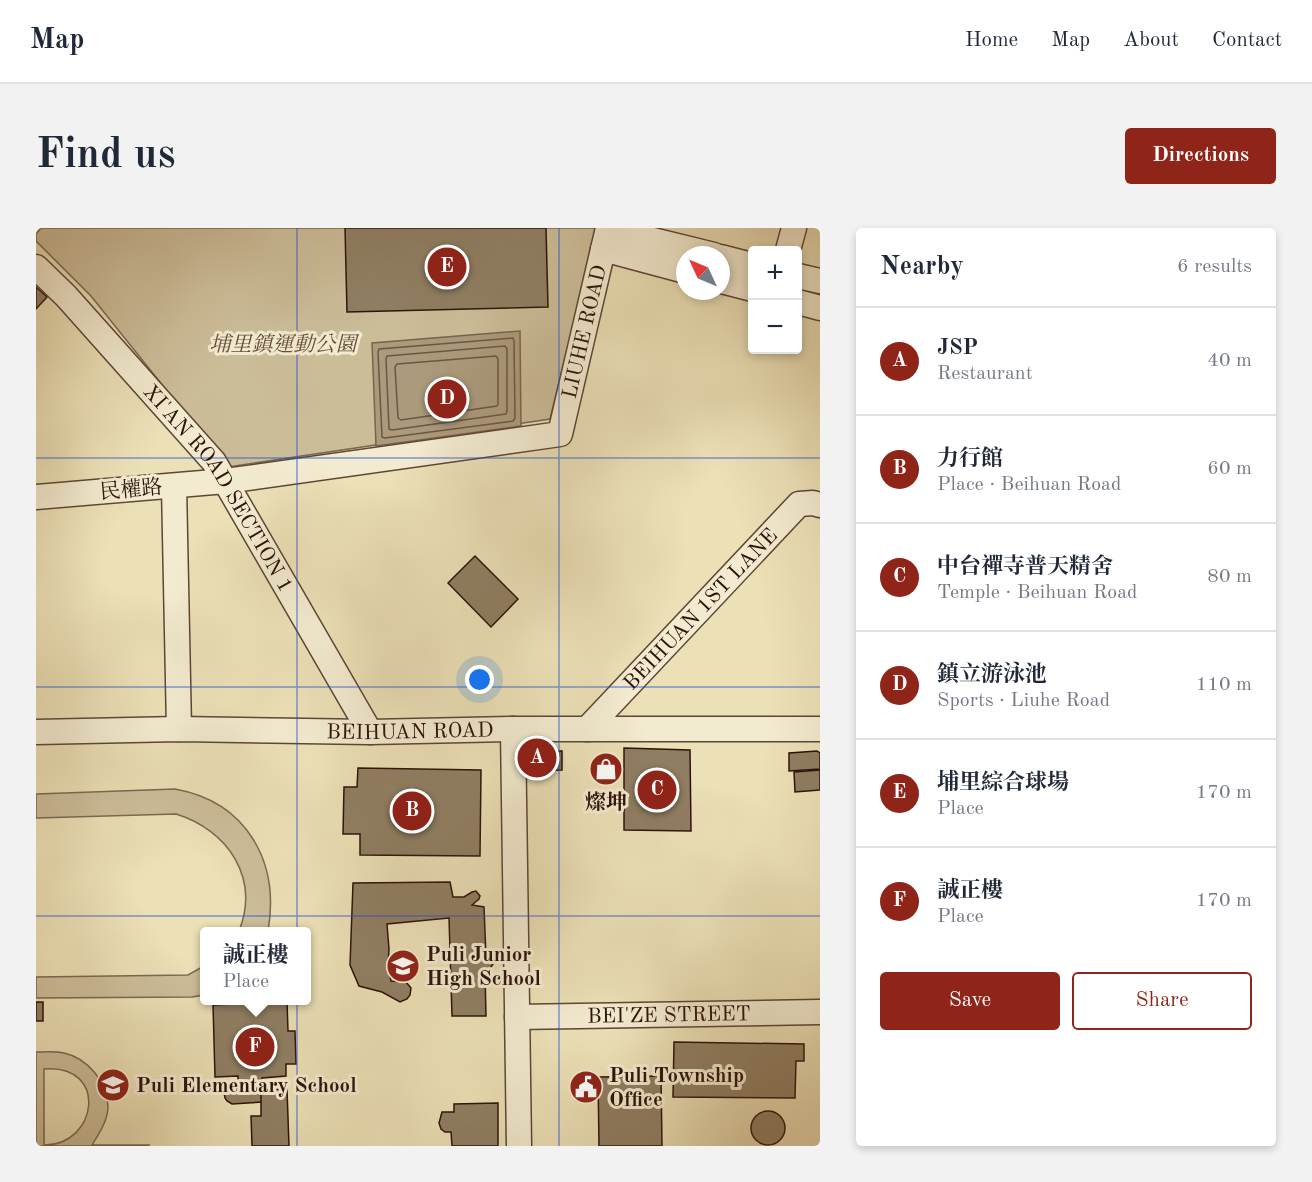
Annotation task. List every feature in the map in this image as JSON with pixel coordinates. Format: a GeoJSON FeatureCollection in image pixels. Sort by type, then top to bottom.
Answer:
{"type":"FeatureCollection","features":[{"type":"Feature","properties":{"kind":"street"},"geometry":{"type":"LineString","coordinates":[[789,246],[794,228]]}},
{"type":"Feature","properties":{"kind":"street"},"geometry":{"type":"LineString","coordinates":[[606,235],[676,248]]}},
{"type":"Feature","properties":{"kind":"street"},"geometry":{"type":"LineString","coordinates":[[606,235],[676,267]]}},
{"type":"Feature","properties":{"kind":"street","name":"LIUHE ROAD"},"geometry":{"type":"LineString","coordinates":[[560,434],[606,235]]}},
{"type":"Feature","properties":{"kind":"street"},"geometry":{"type":"LineString","coordinates":[[730,259],[748,264]]}},
{"type":"Feature","properties":{"kind":"street","name":"XI'AN ROAD SECTION 1"},"geometry":{"type":"LineString","coordinates":[[36,267],[66,296],[214,462],[370,732]]}},
{"type":"Feature","properties":{"kind":"street"},"geometry":{"type":"LineString","coordinates":[[802,277],[820,281]]}},
{"type":"Feature","properties":{"kind":"street"},"geometry":{"type":"LineString","coordinates":[[730,283],[748,288]]}},
{"type":"Feature","properties":{"kind":"street"},"geometry":{"type":"LineString","coordinates":[[802,303],[820,308]]}},
{"type":"Feature","properties":{"kind":"street","name":"民權路"},"geometry":{"type":"LineString","coordinates":[[36,497],[226,481],[560,434]]}},
{"type":"Feature","properties":{"kind":"street"},"geometry":{"type":"LineString","coordinates":[[174,486],[179,729]]}},
{"type":"Feature","properties":{"kind":"street","name":"BEIHUAN 1ST LANE"},"geometry":{"type":"LineString","coordinates":[[587,729],[799,504],[820,505]]}},
{"type":"Feature","properties":{"kind":"street","name":"BEIHUAN ROAD"},"geometry":{"type":"LineString","coordinates":[[36,732],[179,729],[370,732],[513,729],[820,729]]}},
{"type":"Feature","properties":{"kind":"street"},"geometry":{"type":"LineString","coordinates":[[513,729],[519,1146]]}},
{"type":"Feature","properties":{"kind":"street","name":"BEI'ZE STREET"},"geometry":{"type":"LineString","coordinates":[[517,1017],[820,1012]]}},
{"type":"Feature","properties":{"kind":"green space","name":"埔里鎮運動公園"},"geometry":{"type":"Polygon","coordinates":[[[41,228],[597,228],[550,419],[228,467],[91,296],[36,241],[36,234],[41,228]]]}},
{"type":"Feature","properties":{"kind":"green space"},"geometry":{"type":"Polygon","coordinates":[[[175,789],[200,796],[222,807],[239,821],[253,839],[263,859],[269,882],[268,927],[240,927],[245,893],[242,875],[235,859],[224,844],[194,821],[176,814],[36,818],[36,794],[175,789]]]}},
{"type":"Feature","properties":{"kind":"green space"},"geometry":{"type":"Polygon","coordinates":[[[200,968],[200,996],[36,998],[36,977],[188,975],[200,968]]]}},
{"type":"Feature","properties":{"kind":"green space"},"geometry":{"type":"Polygon","coordinates":[[[36,1052],[64,1053],[72,1056],[81,1060],[95,1072],[100,1080],[107,1098],[108,1112],[103,1127],[92,1145],[149,1145],[149,1146],[36,1146],[36,1052]],[[44,1069],[44,1145],[62,1142],[76,1133],[85,1120],[89,1106],[87,1091],[79,1079],[65,1071],[44,1069]]]}},
{"type":"Feature","properties":{"kind":"water"},"geometry":{"type":"Polygon","coordinates":[[[520,331],[521,426],[376,446],[372,343],[520,331]]]}},
{"type":"Feature","properties":{"kind":"building"},"geometry":{"type":"Polygon","coordinates":[[[345,228],[546,228],[548,307],[347,312],[345,228]]]}},
{"type":"Feature","properties":{"kind":"building"},"geometry":{"type":"Polygon","coordinates":[[[36,287],[47,297],[36,309],[36,287]]]}},
{"type":"Feature","properties":{"kind":"building"},"geometry":{"type":"Polygon","coordinates":[[[475,556],[518,599],[491,627],[448,583],[475,556]]]}},
{"type":"Feature","properties":{"kind":"building"},"geometry":{"type":"Polygon","coordinates":[[[624,748],[690,750],[691,831],[624,830],[624,748]]]}},
{"type":"Feature","properties":{"kind":"building"},"geometry":{"type":"Polygon","coordinates":[[[562,751],[562,770],[521,771],[523,754],[562,751]]]}},
{"type":"Feature","properties":{"kind":"building"},"geometry":{"type":"Polygon","coordinates":[[[817,751],[820,753],[820,769],[789,771],[789,753],[817,751]]]}},
{"type":"Feature","properties":{"kind":"building"},"geometry":{"type":"Polygon","coordinates":[[[358,768],[481,770],[480,856],[360,855],[360,834],[343,834],[344,787],[357,787],[358,768]]]}},
{"type":"Feature","properties":{"kind":"building"},"geometry":{"type":"Polygon","coordinates":[[[820,770],[820,790],[795,792],[794,772],[820,770]]]}},
{"type":"Feature","properties":{"kind":"building"},"geometry":{"type":"Polygon","coordinates":[[[450,882],[453,897],[464,897],[476,891],[480,896],[472,905],[484,907],[486,956],[493,964],[485,973],[486,1016],[452,1016],[449,918],[387,924],[388,966],[391,981],[406,982],[411,988],[407,999],[400,1002],[382,992],[359,986],[350,965],[353,883],[450,882]]]}},
{"type":"Feature","properties":{"kind":"building"},"geometry":{"type":"Polygon","coordinates":[[[36,1002],[43,1002],[43,1021],[36,1021],[36,1002]]]}},
{"type":"Feature","properties":{"kind":"building"},"geometry":{"type":"Polygon","coordinates":[[[213,1005],[287,1005],[288,1031],[295,1031],[296,1064],[286,1064],[286,1076],[262,1078],[263,1102],[232,1104],[227,1101],[224,1093],[230,1084],[238,1084],[238,1076],[215,1077],[213,1005]]]}},
{"type":"Feature","properties":{"kind":"building"},"geometry":{"type":"Polygon","coordinates":[[[674,1042],[804,1044],[804,1061],[796,1061],[795,1098],[673,1097],[674,1042]]]}},
{"type":"Feature","properties":{"kind":"building"},"geometry":{"type":"Polygon","coordinates":[[[661,1076],[662,1146],[599,1146],[598,1077],[661,1076]]]}},
{"type":"Feature","properties":{"kind":"building"},"geometry":{"type":"Polygon","coordinates":[[[287,1089],[289,1146],[252,1146],[251,1116],[261,1116],[261,1090],[287,1089]]]}},
{"type":"Feature","properties":{"kind":"building"},"geometry":{"type":"Polygon","coordinates":[[[498,1103],[498,1146],[452,1146],[451,1132],[441,1129],[439,1123],[442,1112],[454,1112],[454,1104],[498,1103]]]}},
{"type":"Feature","properties":{"kind":"building"},"geometry":{"type":"Polygon","coordinates":[[[768,1111],[780,1116],[785,1128],[780,1140],[768,1145],[756,1140],[751,1128],[756,1116],[768,1111]]]}},
{"type":"Feature","properties":{"kind":"place","name":"埔里綜合球場"},"geometry":{"type":"Point","coordinates":[447,267]}},
{"type":"Feature","properties":{"kind":"place","name":"鎮立游泳池"},"geometry":{"type":"Point","coordinates":[447,399]}},
{"type":"Feature","properties":{"kind":"place","name":"JSP"},"geometry":{"type":"Point","coordinates":[537,758]}},
{"type":"Feature","properties":{"kind":"place","name":"燦坤"},"geometry":{"type":"Point","coordinates":[606,769]}},
{"type":"Feature","properties":{"kind":"place","name":"中台禪寺普天精舍"},"geometry":{"type":"Point","coordinates":[657,790]}},
{"type":"Feature","properties":{"kind":"place","name":"力行館"},"geometry":{"type":"Point","coordinates":[412,811]}},
{"type":"Feature","properties":{"kind":"place","name":"Puli Junior High School"},"geometry":{"type":"Point","coordinates":[403,966]}},
{"type":"Feature","properties":{"kind":"place","name":"誠正樓"},"geometry":{"type":"Point","coordinates":[255,1047]}},
{"type":"Feature","properties":{"kind":"place","name":"Puli Elementary School"},"geometry":{"type":"Point","coordinates":[113,1085]}},
{"type":"Feature","properties":{"kind":"place","name":"Puli Township Office"},"geometry":{"type":"Point","coordinates":[586,1087]}}]}
